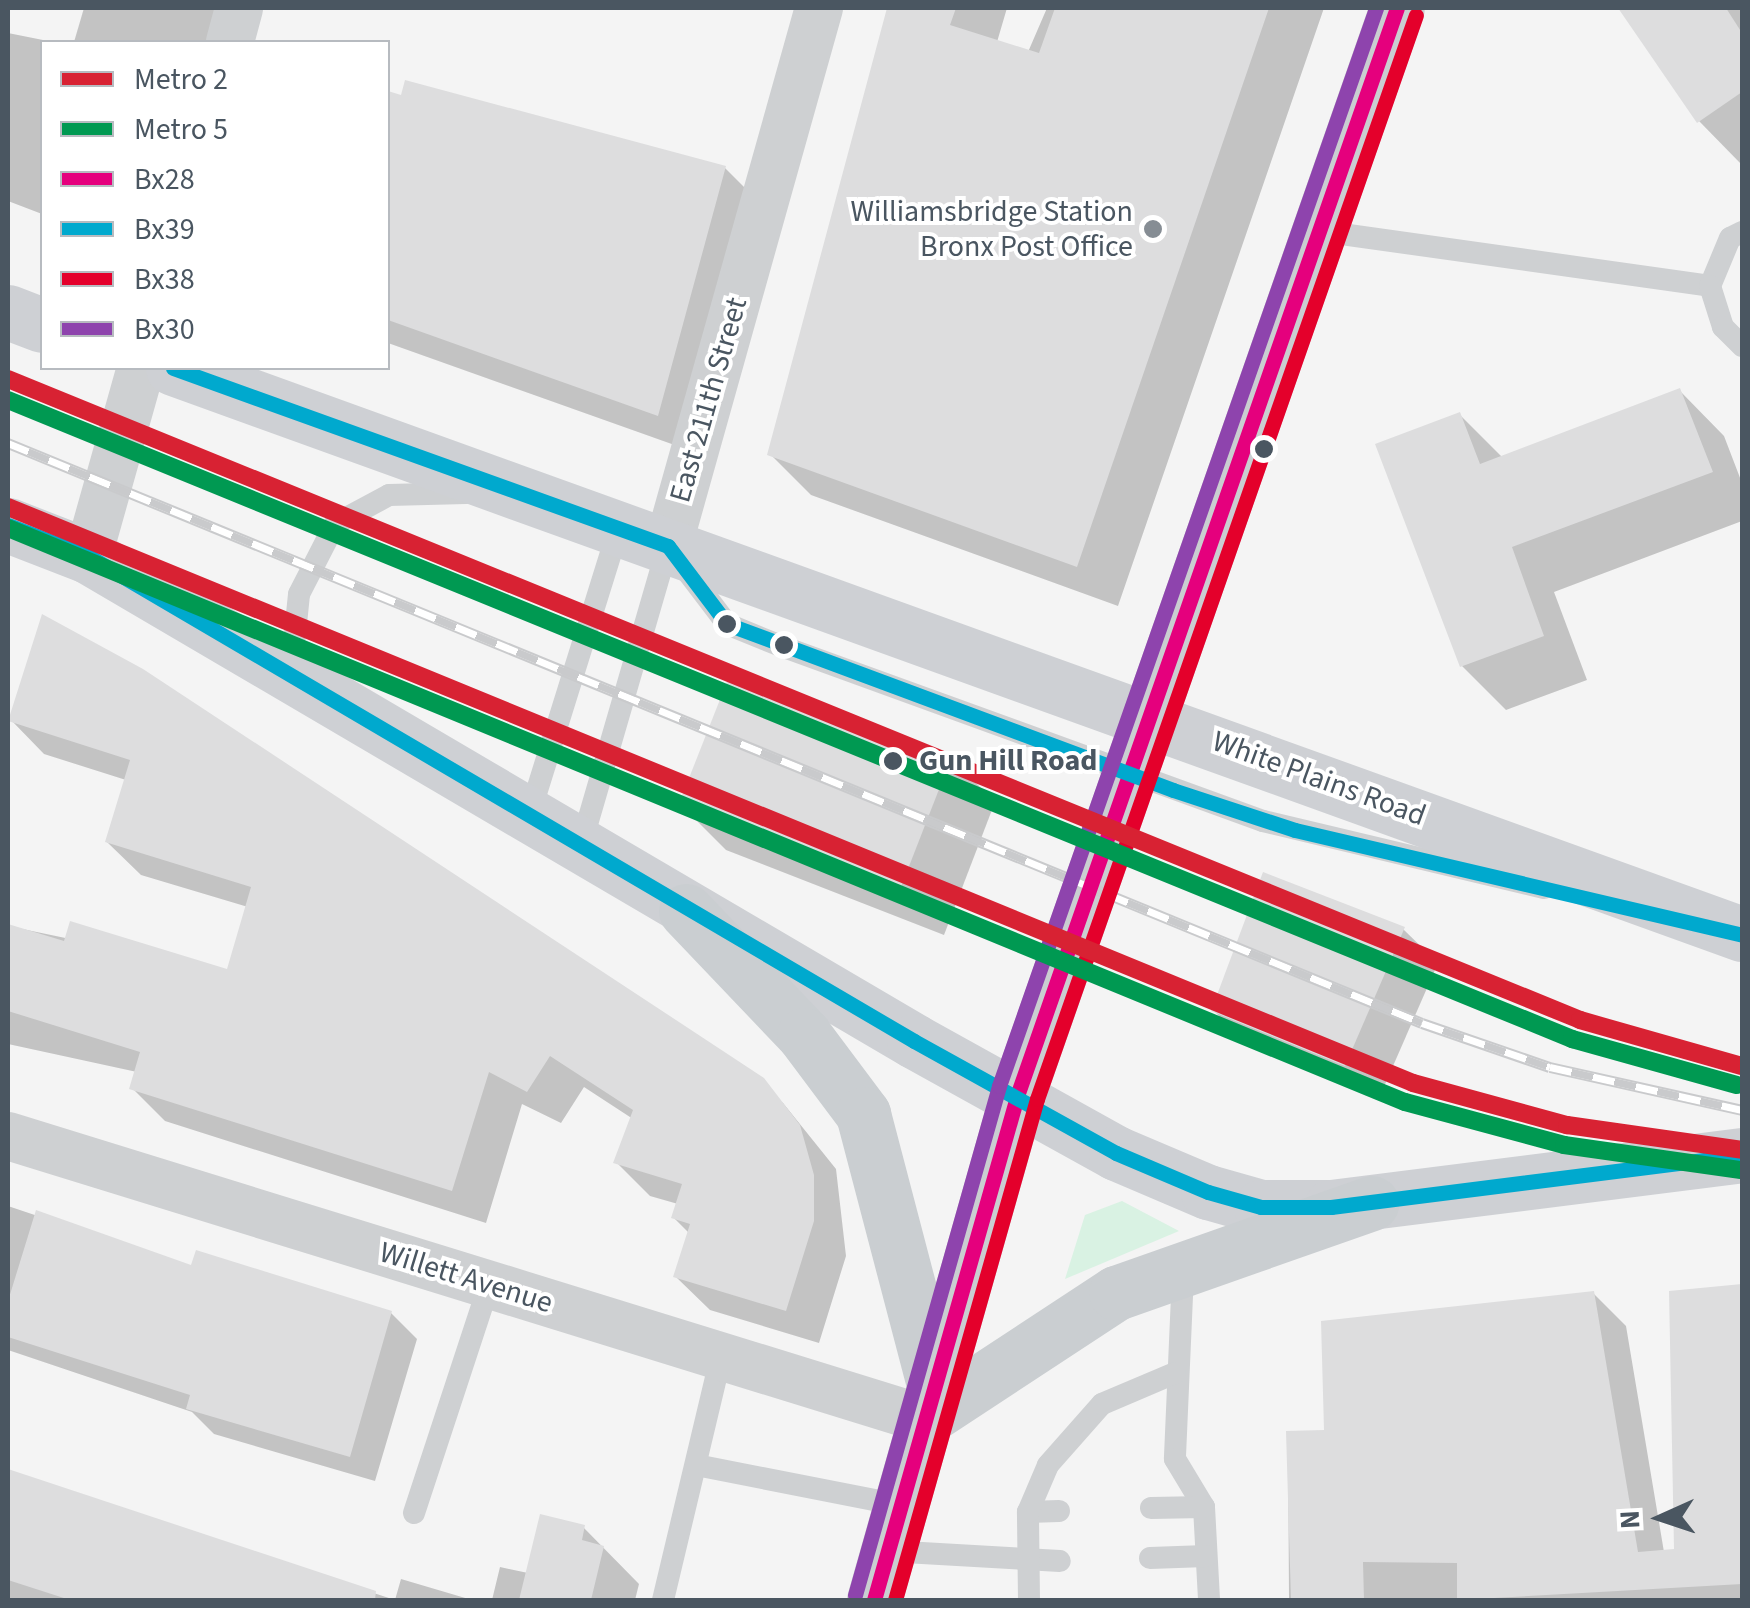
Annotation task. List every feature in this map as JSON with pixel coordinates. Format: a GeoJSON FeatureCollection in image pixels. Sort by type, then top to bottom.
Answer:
{"type":"FeatureCollection","features":[{"type":"Feature","properties":{"kind":"main road"},"geometry":{"type":"LineString","coordinates":[[887,1552],[1018,1092],[1152,718],[1397,8]]}},
{"type":"Feature","properties":{"kind":"main road"},"geometry":{"type":"LineString","coordinates":[[8,312],[40,324]]}},
{"type":"Feature","properties":{"kind":"main road","name":"White Plains Road"},"geometry":{"type":"LineString","coordinates":[[179,370],[534,494],[1742,934]]}},
{"type":"Feature","properties":{"kind":"main road"},"geometry":{"type":"LineString","coordinates":[[8,525],[88,556],[290,680],[686,911],[1018,1092],[1116,1153],[1208,1192],[1261,1208],[1372,1203],[1742,1156]]}},
{"type":"Feature","properties":{"kind":"main road"},"geometry":{"type":"LineString","coordinates":[[686,911],[804,1035],[863,1114],[929,1402]]}},
{"type":"Feature","properties":{"kind":"main road"},"geometry":{"type":"LineString","coordinates":[[929,1402],[1085,1310],[1184,1266],[1372,1203]]}},
{"type":"Feature","properties":{"kind":"street"},"geometry":{"type":"LineString","coordinates":[[231,40],[239,8]]}},
{"type":"Feature","properties":{"kind":"street","name":"East 211th Street"},"geometry":{"type":"LineString","coordinates":[[644,536],[819,8]]}},
{"type":"Feature","properties":{"kind":"street"},"geometry":{"type":"LineString","coordinates":[[88,556],[141,370]]}},
{"type":"Feature","properties":{"kind":"street","name":"Willett Avenue"},"geometry":{"type":"LineString","coordinates":[[8,1136],[721,1356],[929,1402]]}},
{"type":"Feature","properties":{"kind":"lane"},"geometry":{"type":"LineString","coordinates":[[1320,231],[1710,286]]}},
{"type":"Feature","properties":{"kind":"lane"},"geometry":{"type":"LineString","coordinates":[[1742,232],[1730,238],[1710,286],[1723,327],[1742,346]]}},
{"type":"Feature","properties":{"kind":"lane","name":"White Plains Road"},"geometry":{"type":"LineString","coordinates":[[290,680],[306,576],[350,512],[408,492],[534,494]]}},
{"type":"Feature","properties":{"kind":"lane","name":"White Plains Road"},"geometry":{"type":"LineString","coordinates":[[644,536],[727,624],[1131,774],[1295,830],[1742,934]]}},
{"type":"Feature","properties":{"kind":"lane","name":"East 211th Street"},"geometry":{"type":"LineString","coordinates":[[528,819],[644,536]]}},
{"type":"Feature","properties":{"kind":"lane","name":"East 211th Street"},"geometry":{"type":"LineString","coordinates":[[580,848],[644,536]]}},
{"type":"Feature","properties":{"kind":"lane"},"geometry":{"type":"LineString","coordinates":[[1184,1266],[1174,1372],[1175,1459],[1204,1507],[1208,1600]]}},
{"type":"Feature","properties":{"kind":"lane"},"geometry":{"type":"LineString","coordinates":[[414,1513],[488,1284]]}},
{"type":"Feature","properties":{"kind":"lane"},"geometry":{"type":"LineString","coordinates":[[663,1600],[721,1356]]}},
{"type":"Feature","properties":{"kind":"lane"},"geometry":{"type":"LineString","coordinates":[[1030,1600],[1028,1512],[1048,1465],[1102,1404],[1174,1372]]}},
{"type":"Feature","properties":{"kind":"lane"},"geometry":{"type":"LineString","coordinates":[[696,1465],[887,1552],[1060,1561]]}},
{"type":"Feature","properties":{"kind":"lane"},"geometry":{"type":"LineString","coordinates":[[1151,1508],[1204,1507]]}},
{"type":"Feature","properties":{"kind":"lane"},"geometry":{"type":"LineString","coordinates":[[1028,1512],[1059,1511]]}},
{"type":"Feature","properties":{"kind":"lane"},"geometry":{"type":"LineString","coordinates":[[1150,1558],[1206,1556]]}},
{"type":"Feature","properties":{"kind":"green space"},"geometry":{"type":"Polygon","coordinates":[[[1122,1201],[1179,1231],[1065,1279],[1085,1215],[1122,1201]]]}},
{"type":"Feature","properties":{"kind":"building"},"geometry":{"type":"Polygon","coordinates":[[[887,8],[956,8],[950,25],[1039,53],[1055,8],[1269,8],[1077,567],[767,455],[887,8]]]}},
{"type":"Feature","properties":{"kind":"building"},"geometry":{"type":"Polygon","coordinates":[[[1618,8],[1726,8],[1742,33],[1742,92],[1697,123],[1618,8]]]}},
{"type":"Feature","properties":{"kind":"building"},"geometry":{"type":"Polygon","coordinates":[[[405,80],[726,166],[658,416],[390,321],[390,92],[401,95],[405,80]]]}},
{"type":"Feature","properties":{"kind":"building"},"geometry":{"type":"Polygon","coordinates":[[[1680,388],[1713,472],[1512,547],[1544,636],[1460,667],[1375,444],[1460,412],[1480,464],[1680,388]]]}},
{"type":"Feature","properties":{"kind":"building"},"geometry":{"type":"Polygon","coordinates":[[[42,614],[143,669],[764,1078],[800,1125],[814,1175],[814,1221],[786,1311],[673,1277],[690,1224],[671,1218],[682,1184],[613,1163],[633,1110],[550,1056],[527,1092],[489,1072],[452,1191],[129,1089],[140,1052],[8,1011],[8,924],[64,941],[70,921],[227,969],[251,887],[105,842],[130,760],[8,721],[42,614]]]}},
{"type":"Feature","properties":{"kind":"building"},"geometry":{"type":"Polygon","coordinates":[[[732,669],[952,756],[899,892],[678,806],[732,669]]]}},
{"type":"Feature","properties":{"kind":"building"},"geometry":{"type":"Polygon","coordinates":[[[1263,872],[1405,927],[1345,1066],[1211,1011],[1263,872]]]}},
{"type":"Feature","properties":{"kind":"building"},"geometry":{"type":"Polygon","coordinates":[[[36,1210],[191,1265],[196,1250],[392,1311],[350,1457],[186,1409],[190,1395],[8,1337],[8,1301],[36,1210]]]}},
{"type":"Feature","properties":{"kind":"building"},"geometry":{"type":"Polygon","coordinates":[[[1742,1284],[1742,1584],[1457,1600],[1457,1563],[1363,1562],[1364,1600],[1291,1600],[1286,1431],[1324,1430],[1321,1321],[1594,1291],[1638,1552],[1674,1549],[1669,1291],[1742,1284]]]}},
{"type":"Feature","properties":{"kind":"building"},"geometry":{"type":"Polygon","coordinates":[[[8,1469],[376,1591],[375,1600],[70,1600],[8,1580],[8,1469]]]}},
{"type":"Feature","properties":{"kind":"building"},"geometry":{"type":"Polygon","coordinates":[[[540,1514],[585,1525],[582,1540],[604,1546],[591,1600],[519,1600],[540,1514]]]}},
{"type":"Feature","properties":{"kind":"railway"},"geometry":{"type":"LineString","coordinates":[[8,443],[1422,1023],[1550,1067],[1742,1110]]}},
{"type":"Feature","properties":{"kind":"metro line","name":"2"},"geometry":{"type":"LineString","coordinates":[[8,379],[1580,1020],[1742,1066]]}},
{"type":"Feature","properties":{"kind":"metro line","name":"5"},"geometry":{"type":"LineString","coordinates":[[8,400],[1572,1039],[1737,1085]]}},
{"type":"Feature","properties":{"kind":"metro line","name":"2"},"geometry":{"type":"LineString","coordinates":[[8,507],[1413,1083],[1567,1125],[1742,1150]]}},
{"type":"Feature","properties":{"kind":"metro line","name":"5"},"geometry":{"type":"LineString","coordinates":[[8,528],[1405,1102],[1564,1145],[1739,1170]]}},
{"type":"Feature","properties":{"kind":"transit line","name":"Bx30"},"geometry":{"type":"LineString","coordinates":[[855,1595],[999,1086],[1376,8]]}},
{"type":"Feature","properties":{"kind":"transit line","name":"Bx28"},"geometry":{"type":"LineString","coordinates":[[874,1600],[1018,1093],[1397,8]]}},
{"type":"Feature","properties":{"kind":"transit line","name":"Bx38"},"geometry":{"type":"LineString","coordinates":[[895,1600],[1037,1099],[1416,15]]}},
{"type":"Feature","properties":{"kind":"transit line","name":"Bx39"},"geometry":{"type":"LineString","coordinates":[[179,370],[668,546],[727,624],[1173,790],[1295,830],[1742,935]]}},
{"type":"Feature","properties":{"kind":"transit line","name":"Bx39"},"geometry":{"type":"LineString","coordinates":[[8,525],[88,556],[914,1041],[1116,1153],[1208,1192],[1261,1207],[1331,1207],[1742,1155]]}},
{"type":"Feature","properties":{"kind":"place","name":"Williamsbridge Station Bronx Post Office"},"geometry":{"type":"Point","coordinates":[1153,229]}},
{"type":"Feature","properties":{"kind":"place","name":"Gun Hill Road"},"geometry":{"type":"Point","coordinates":[893,761]}}]}
